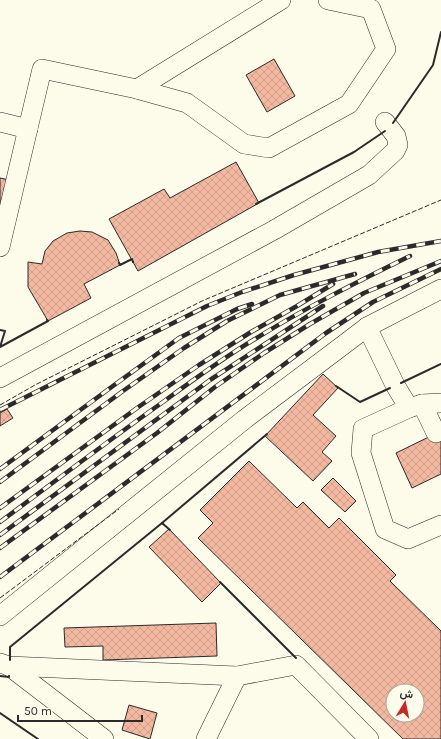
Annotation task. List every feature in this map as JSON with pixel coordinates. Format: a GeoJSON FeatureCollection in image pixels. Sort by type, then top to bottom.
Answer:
{"type":"FeatureCollection","features":[{"type":"Feature","properties":{"kind":"street"},"geometry":{"type":"LineString","coordinates":[[137,89],[281,0]]}},
{"type":"Feature","properties":{"kind":"street"},"geometry":{"type":"LineString","coordinates":[[0,247],[42,69],[137,89],[187,103],[244,144],[269,148],[349,104],[386,49],[371,9],[328,0]]}},
{"type":"Feature","properties":{"kind":"street"},"geometry":{"type":"LineString","coordinates":[[0,122],[28,129]]}},
{"type":"Feature","properties":{"kind":"street"},"geometry":{"type":"LineString","coordinates":[[0,378],[267,234],[370,176],[395,151],[398,145],[396,136],[385,122]]}},
{"type":"Feature","properties":{"kind":"street"},"geometry":{"type":"LineString","coordinates":[[0,616],[245,419],[318,364],[367,328],[441,289]]}},
{"type":"Feature","properties":{"kind":"street"},"geometry":{"type":"LineString","coordinates":[[367,328],[395,385],[416,406],[436,434]]}},
{"type":"Feature","properties":{"kind":"street"},"geometry":{"type":"LineString","coordinates":[[441,403],[416,406],[363,429],[361,454],[385,529],[408,539],[441,525]]}},
{"type":"Feature","properties":{"kind":"street"},"geometry":{"type":"LineString","coordinates":[[5,665],[237,676],[296,665],[368,739]]}},
{"type":"Feature","properties":{"kind":"street"},"geometry":{"type":"LineString","coordinates":[[5,665],[104,739]]}},
{"type":"Feature","properties":{"kind":"street"},"geometry":{"type":"LineString","coordinates":[[206,739],[237,676]]}},
{"type":"Feature","properties":{"kind":"building"},"geometry":{"type":"Polygon","coordinates":[[[274,59],[295,96],[267,112],[246,75],[274,59]]]}},
{"type":"Feature","properties":{"kind":"building"},"geometry":{"type":"Polygon","coordinates":[[[236,162],[259,203],[138,271],[109,219],[164,189],[170,198],[236,162]]]}},
{"type":"Feature","properties":{"kind":"building"},"geometry":{"type":"Polygon","coordinates":[[[0,178],[10,180],[4,206],[0,205],[0,178]]]}},
{"type":"Feature","properties":{"kind":"building"},"geometry":{"type":"Polygon","coordinates":[[[80,231],[92,232],[108,240],[116,253],[120,265],[84,284],[91,298],[48,321],[28,287],[28,262],[42,264],[45,251],[53,241],[67,233],[80,231]]]}},
{"type":"Feature","properties":{"kind":"building"},"geometry":{"type":"Polygon","coordinates":[[[323,374],[338,388],[313,415],[336,436],[322,452],[332,461],[313,481],[265,436],[323,374]]]}},
{"type":"Feature","properties":{"kind":"building"},"geometry":{"type":"Polygon","coordinates":[[[7,409],[13,418],[0,426],[0,413],[7,409]]]}},
{"type":"Feature","properties":{"kind":"building"},"geometry":{"type":"Polygon","coordinates":[[[441,431],[441,474],[412,488],[396,453],[441,431]]]}},
{"type":"Feature","properties":{"kind":"building"},"geometry":{"type":"Polygon","coordinates":[[[249,461],[297,508],[303,502],[329,528],[339,518],[396,575],[390,581],[441,631],[441,739],[403,739],[387,723],[425,723],[425,683],[385,683],[385,721],[198,538],[213,523],[200,510],[249,461]]]}},
{"type":"Feature","properties":{"kind":"building"},"geometry":{"type":"Polygon","coordinates":[[[333,478],[356,501],[345,512],[321,490],[333,478]]]}},
{"type":"Feature","properties":{"kind":"building"},"geometry":{"type":"Polygon","coordinates":[[[169,529],[221,583],[202,602],[149,547],[169,529]]]}},
{"type":"Feature","properties":{"kind":"building"},"geometry":{"type":"Polygon","coordinates":[[[216,623],[217,656],[103,660],[103,646],[65,647],[64,628],[216,623]]]}},
{"type":"Feature","properties":{"kind":"building"},"geometry":{"type":"Polygon","coordinates":[[[129,705],[157,713],[150,739],[122,730],[129,705]]]}},
{"type":"Feature","properties":{"kind":"railway"},"geometry":{"type":"LineString","coordinates":[[0,410],[207,306],[242,292],[294,275],[378,252],[441,241]]}},
{"type":"Feature","properties":{"kind":"railway"},"geometry":{"type":"LineString","coordinates":[[0,522],[197,377],[231,354],[312,306],[410,256]]}},
{"type":"Feature","properties":{"kind":"railway"},"geometry":{"type":"LineString","coordinates":[[0,548],[157,433],[215,387],[264,353],[310,324],[364,293],[441,261]]}},
{"type":"Feature","properties":{"kind":"railway"},"geometry":{"type":"LineString","coordinates":[[0,577],[326,333],[373,302],[441,269]]}},
{"type":"Feature","properties":{"kind":"railway"},"geometry":{"type":"LineString","coordinates":[[0,482],[123,391],[184,348],[227,321],[280,295],[355,274]]}},
{"type":"Feature","properties":{"kind":"railway"},"geometry":{"type":"LineString","coordinates":[[0,508],[137,408],[199,365],[251,332],[333,284]]}},
{"type":"Feature","properties":{"kind":"railway"},"geometry":{"type":"LineString","coordinates":[[0,469],[179,338],[237,309],[252,304]]}},
{"type":"Feature","properties":{"kind":"railway"},"geometry":{"type":"LineString","coordinates":[[0,535],[210,380],[323,306]]}},
{"type":"Feature","properties":{"kind":"fence"},"geometry":{"type":"LineString","coordinates":[[0,405],[35,385],[202,301],[441,200]]}},
{"type":"Feature","properties":{"kind":"fence"},"geometry":{"type":"LineString","coordinates":[[0,598],[119,509]]}},
{"type":"Feature","properties":{"kind":"wall"},"geometry":{"type":"LineString","coordinates":[[393,123],[433,65],[441,32]]}},
{"type":"Feature","properties":{"kind":"wall"},"geometry":{"type":"LineString","coordinates":[[256,204],[354,152],[385,131]]}},
{"type":"Feature","properties":{"kind":"wall"},"geometry":{"type":"LineString","coordinates":[[119,263],[120,265],[132,259],[133,262]]}},
{"type":"Feature","properties":{"kind":"wall"},"geometry":{"type":"LineString","coordinates":[[0,330],[5,331],[0,347],[48,321],[47,320]]}},
{"type":"Feature","properties":{"kind":"wall"},"geometry":{"type":"LineString","coordinates":[[401,383],[441,364]]}},
{"type":"Feature","properties":{"kind":"wall"},"geometry":{"type":"LineString","coordinates":[[336,386],[360,402],[390,388]]}},
{"type":"Feature","properties":{"kind":"wall"},"geometry":{"type":"LineString","coordinates":[[170,530],[162,523],[267,434]]}},
{"type":"Feature","properties":{"kind":"wall"},"geometry":{"type":"LineString","coordinates":[[10,660],[10,647],[162,523],[163,524]]}},
{"type":"Feature","properties":{"kind":"wall"},"geometry":{"type":"LineString","coordinates":[[220,582],[296,658]]}},
{"type":"Feature","properties":{"kind":"wall"},"geometry":{"type":"LineString","coordinates":[[0,676],[9,676]]}},
{"type":"Feature","properties":{"kind":"wall"},"geometry":{"type":"LineString","coordinates":[[0,713],[38,739]]}}]}
